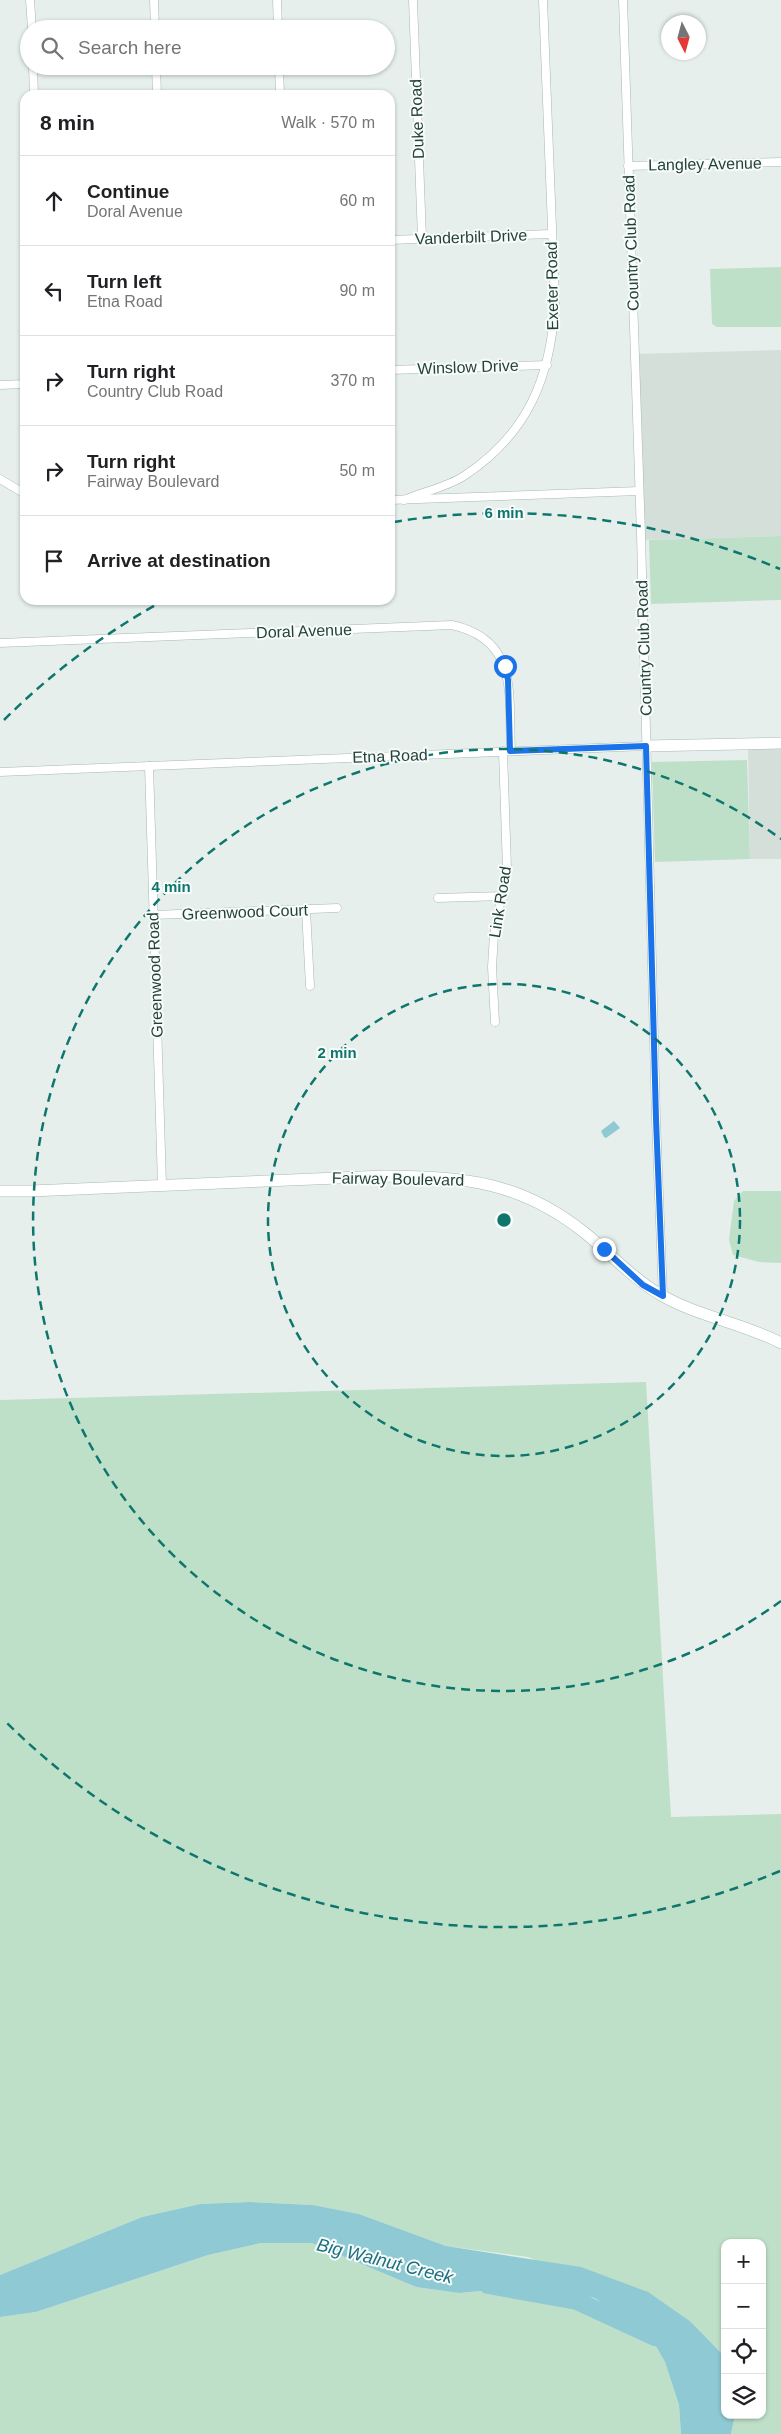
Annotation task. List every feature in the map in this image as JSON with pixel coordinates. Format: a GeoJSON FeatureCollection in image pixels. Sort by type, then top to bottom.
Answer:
{"type":"FeatureCollection","features":[{"type":"Feature","properties":{"kind":"street"},"geometry":{"type":"LineString","coordinates":[[30,0],[31,20]]}},
{"type":"Feature","properties":{"kind":"street"},"geometry":{"type":"LineString","coordinates":[[154,0],[155,20]]}},
{"type":"Feature","properties":{"kind":"street"},"geometry":{"type":"LineString","coordinates":[[277,0],[278,20]]}},
{"type":"Feature","properties":{"kind":"street","name":"Duke Road"},"geometry":{"type":"LineString","coordinates":[[413,0],[422,238]]}},
{"type":"Feature","properties":{"kind":"street","name":"Exeter Road"},"geometry":{"type":"LineString","coordinates":[[404,500],[463,477],[496,450],[516,429],[530,407],[547,365],[553,338],[554,303],[543,0]]}},
{"type":"Feature","properties":{"kind":"street","name":"Country Club Road"},"geometry":{"type":"LineString","coordinates":[[623,0],[639,491],[656,1119],[663,1296]]}},
{"type":"Feature","properties":{"kind":"street"},"geometry":{"type":"LineString","coordinates":[[33,75],[34,90]]}},
{"type":"Feature","properties":{"kind":"street"},"geometry":{"type":"LineString","coordinates":[[156,75],[157,90]]}},
{"type":"Feature","properties":{"kind":"street"},"geometry":{"type":"LineString","coordinates":[[279,75],[280,90]]}},
{"type":"Feature","properties":{"kind":"street","name":"Langley Avenue"},"geometry":{"type":"LineString","coordinates":[[628,166],[781,162]]}},
{"type":"Feature","properties":{"kind":"street","name":"Vanderbilt Drive"},"geometry":{"type":"LineString","coordinates":[[395,240],[551,234]]}},
{"type":"Feature","properties":{"kind":"street","name":"Winslow Drive"},"geometry":{"type":"LineString","coordinates":[[395,370],[547,365]]}},
{"type":"Feature","properties":{"kind":"street"},"geometry":{"type":"LineString","coordinates":[[0,385],[20,384]]}},
{"type":"Feature","properties":{"kind":"street"},"geometry":{"type":"LineString","coordinates":[[2,481],[20,491]]}},
{"type":"Feature","properties":{"kind":"street"},"geometry":{"type":"LineString","coordinates":[[395,500],[639,491]]}},
{"type":"Feature","properties":{"kind":"street","name":"Doral Avenue"},"geometry":{"type":"LineString","coordinates":[[0,642],[452,625],[479,633],[492,643],[499,653],[508,680],[507,751]]}},
{"type":"Feature","properties":{"kind":"street","name":"Etna Road"},"geometry":{"type":"LineString","coordinates":[[0,772],[507,751],[781,743]]}},
{"type":"Feature","properties":{"kind":"street","name":"Link Road"},"geometry":{"type":"LineString","coordinates":[[494,1022],[492,967],[494,935],[504,896],[507,868],[507,751]]}},
{"type":"Feature","properties":{"kind":"street","name":"Greenwood Road"},"geometry":{"type":"LineString","coordinates":[[149,766],[162,1184]]}},
{"type":"Feature","properties":{"kind":"street"},"geometry":{"type":"LineString","coordinates":[[438,898],[504,896]]}},
{"type":"Feature","properties":{"kind":"street","name":"Greenwood Court"},"geometry":{"type":"LineString","coordinates":[[153,916],[338,908]]}},
{"type":"Feature","properties":{"kind":"street"},"geometry":{"type":"LineString","coordinates":[[306,910],[310,986]]}},
{"type":"Feature","properties":{"kind":"street","name":"Fairway Boulevard"},"geometry":{"type":"LineString","coordinates":[[0,1191],[385,1176],[444,1177],[491,1184],[519,1194],[561,1216],[590,1237],[643,1285],[663,1296],[781,1343]]}},
{"type":"Feature","properties":{"kind":"shaded area"},"geometry":{"type":"Polygon","coordinates":[[[781,350],[781,536],[639,540],[633,354],[781,350]]]}},
{"type":"Feature","properties":{"kind":"shaded area"},"geometry":{"type":"Polygon","coordinates":[[[781,743],[781,859],[750,859],[748,744],[781,743]]]}},
{"type":"Feature","properties":{"kind":"green space"},"geometry":{"type":"Polygon","coordinates":[[[781,267],[781,327],[717,327],[712,324],[710,269],[781,267]]]}},
{"type":"Feature","properties":{"kind":"green space"},"geometry":{"type":"Polygon","coordinates":[[[781,536],[781,600],[651,604],[649,540],[781,536]]]}},
{"type":"Feature","properties":{"kind":"green space"},"geometry":{"type":"Polygon","coordinates":[[[747,760],[750,859],[655,862],[652,762],[747,760]]]}},
{"type":"Feature","properties":{"kind":"green space"},"geometry":{"type":"Polygon","coordinates":[[[743,1191],[781,1191],[781,1263],[759,1262],[733,1255],[729,1240],[734,1201],[743,1191]]]}},
{"type":"Feature","properties":{"kind":"green space"},"geometry":{"type":"Polygon","coordinates":[[[646,1382],[671,1817],[781,1814],[781,2434],[731,2434],[734,2419],[766,2419],[766,2239],[721,2239],[721,2353],[691,2322],[528,2257],[446,2246],[359,2214],[313,2205],[249,2202],[200,2204],[142,2217],[0,2275],[0,1400],[646,1382]]]}},
{"type":"Feature","properties":{"kind":"green space"},"geometry":{"type":"Polygon","coordinates":[[[261,2243],[312,2243],[416,2287],[459,2293],[517,2288],[561,2291],[595,2298],[653,2341],[665,2362],[679,2405],[681,2434],[0,2434],[0,2317],[36,2312],[208,2255],[261,2243]]]}},
{"type":"Feature","properties":{"kind":"water"},"geometry":{"type":"Polygon","coordinates":[[[614,1121],[620,1128],[606,1138],[604,1137],[601,1131],[614,1121]]]}},
{"type":"Feature","properties":{"kind":"water"},"geometry":{"type":"Polygon","coordinates":[[[249,2202],[313,2205],[359,2214],[446,2246],[581,2267],[648,2292],[691,2322],[721,2353],[721,2419],[734,2419],[731,2434],[681,2434],[679,2405],[665,2362],[653,2341],[595,2298],[561,2291],[517,2288],[459,2293],[416,2287],[312,2243],[261,2243],[208,2255],[36,2312],[0,2317],[0,2275],[142,2217],[200,2204],[249,2202]]]}},
{"type":"Feature","properties":{"kind":"waterway","name":"Big Walnut Creek"},"geometry":{"type":"LineString","coordinates":[[488,2285],[577,2301],[655,2337]]}},
{"type":"Feature","properties":{"kind":"route"},"geometry":{"type":"LineString","coordinates":[[505,666],[508,680],[510,751],[646,746],[656,1119],[663,1296],[643,1285],[604,1249]]}}]}
